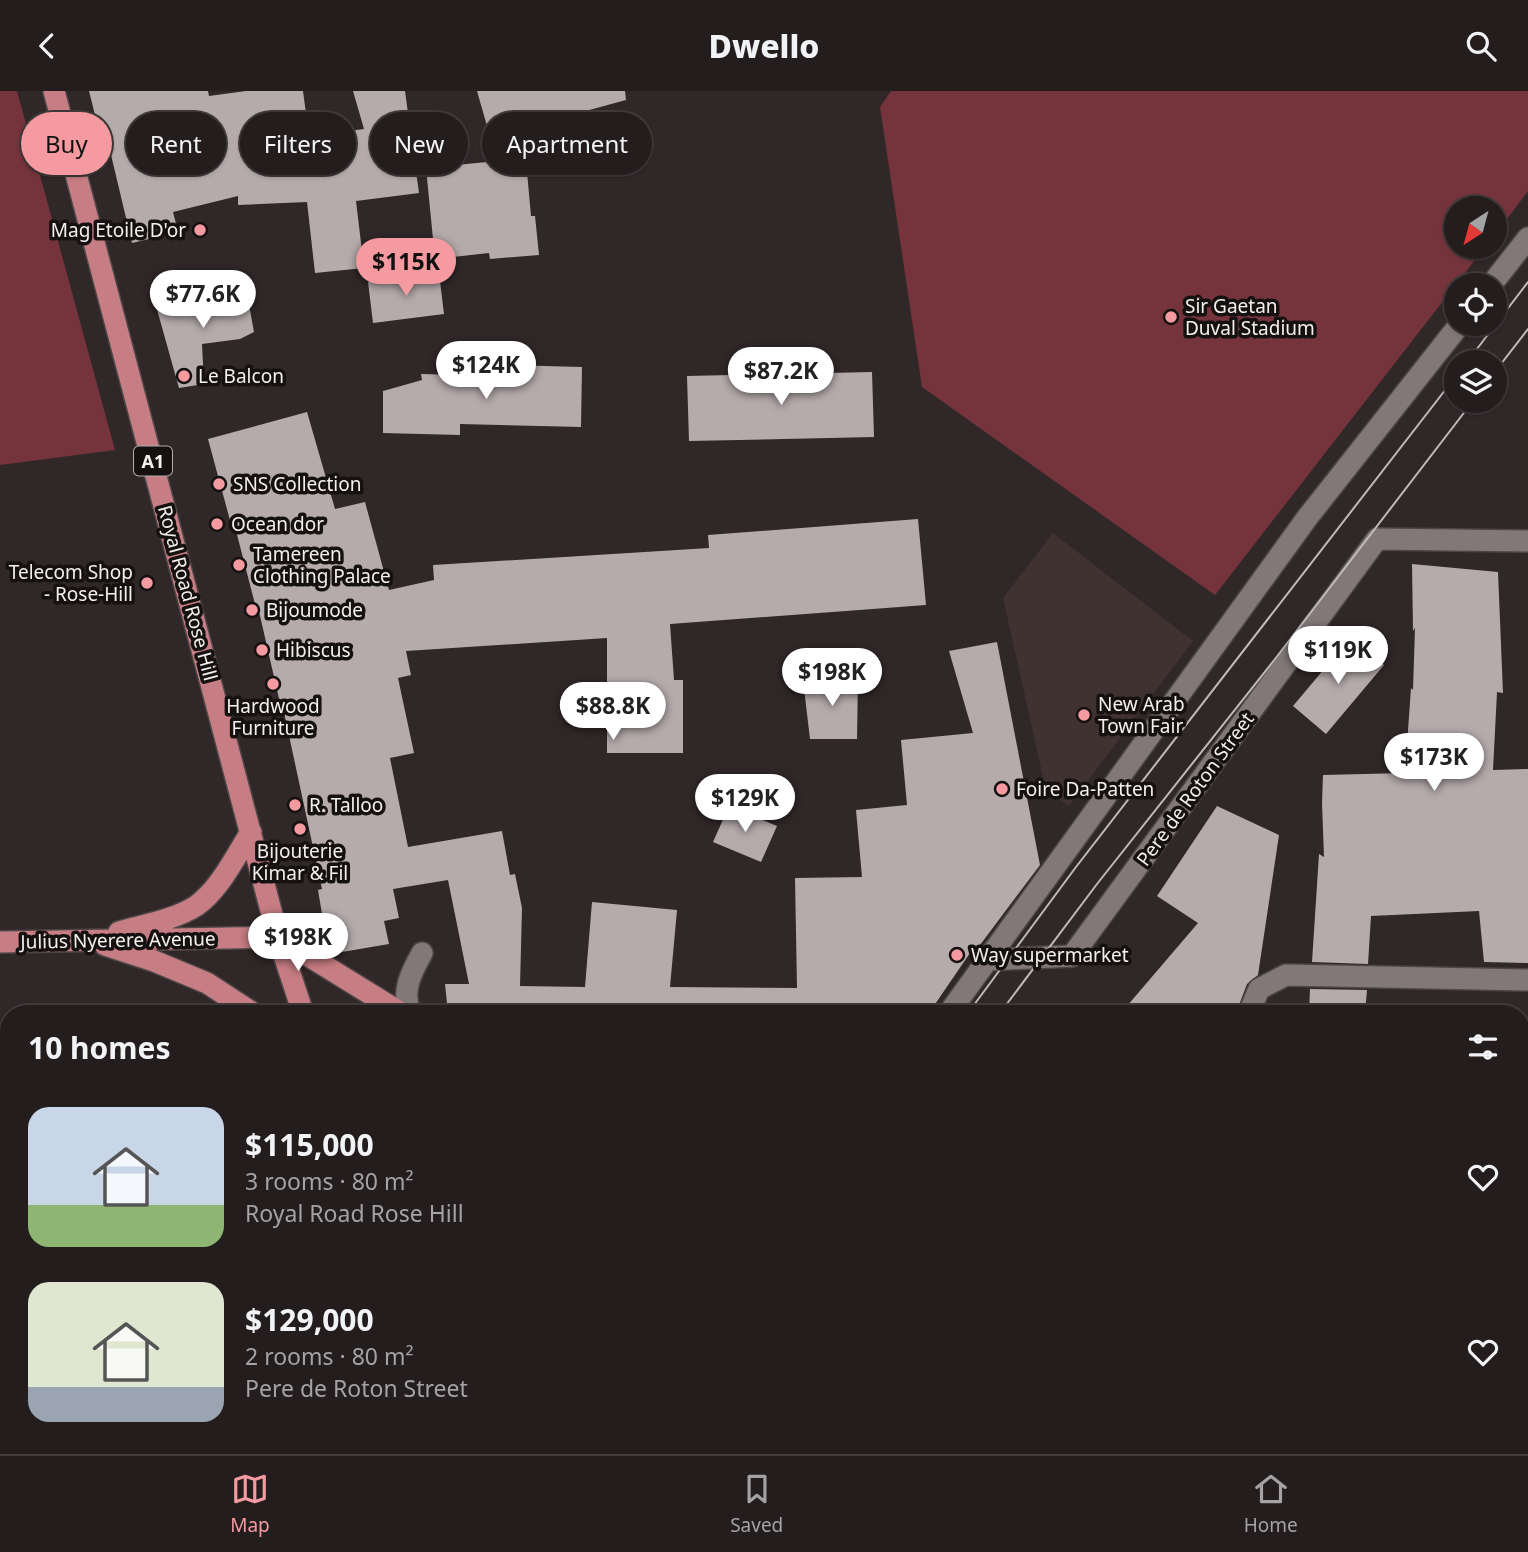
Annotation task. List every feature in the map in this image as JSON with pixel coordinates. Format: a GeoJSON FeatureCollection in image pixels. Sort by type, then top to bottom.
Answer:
{"type":"FeatureCollection","features":[{"type":"Feature","properties":{"kind":"main road","name":"Royal Road Rose Hill"},"geometry":{"type":"LineString","coordinates":[[54,91],[278,937],[300,1005]]}},
{"type":"Feature","properties":{"kind":"main road"},"geometry":{"type":"LineString","coordinates":[[90,940],[160,921],[195,906],[216,885],[251,832]]}},
{"type":"Feature","properties":{"kind":"main road"},"geometry":{"type":"LineString","coordinates":[[278,937],[388,1005]]}},
{"type":"Feature","properties":{"kind":"main road","name":"Julius Nyerere Avenue"},"geometry":{"type":"LineString","coordinates":[[0,942],[278,937]]}},
{"type":"Feature","properties":{"kind":"main road"},"geometry":{"type":"LineString","coordinates":[[90,940],[154,961],[206,983],[240,1005]]}},
{"type":"Feature","properties":{"kind":"street"},"geometry":{"type":"LineString","coordinates":[[1500,273],[1528,238]]}},
{"type":"Feature","properties":{"kind":"street"},"geometry":{"type":"LineString","coordinates":[[955,1005],[1307,518],[1451,336]]}},
{"type":"Feature","properties":{"kind":"street","name":"Pere de Roton Street"},"geometry":{"type":"LineString","coordinates":[[987,960],[1072,956],[1377,539],[1528,541]]}},
{"type":"Feature","properties":{"kind":"street"},"geometry":{"type":"LineString","coordinates":[[408,1005],[406,991],[410,975],[422,953]]}},
{"type":"Feature","properties":{"kind":"street"},"geometry":{"type":"LineString","coordinates":[[1252,1005],[1259,989],[1286,975],[1528,979]]}},
{"type":"Feature","properties":{"kind":"shaded area"},"geometry":{"type":"Polygon","coordinates":[[[0,91],[17,91],[23,112],[21,175],[40,175],[115,450],[0,465],[0,91]]]}},
{"type":"Feature","properties":{"kind":"shaded area","name":"Sir Gaetan Duval Stadium"},"geometry":{"type":"Polygon","coordinates":[[[891,91],[1528,91],[1528,191],[1507,219],[1507,196],[1444,196],[1444,259],[1476,259],[1465,273],[1444,273],[1444,300],[1215,595],[922,387],[880,107],[891,91]]]}},
{"type":"Feature","properties":{"kind":"shaded area","name":"New Arab Town Fair"},"geometry":{"type":"Polygon","coordinates":[[[1053,533],[1193,641],[1069,806],[1046,790],[1003,598],[1053,533]]]}},
{"type":"Feature","properties":{"kind":"building"},"geometry":{"type":"Polygon","coordinates":[[[89,91],[208,91],[209,96],[246,91],[303,91],[306,112],[240,112],[240,175],[356,175],[356,130],[364,129],[353,91],[405,91],[408,112],[370,112],[370,175],[417,175],[419,193],[356,201],[364,268],[315,273],[307,202],[238,205],[238,196],[173,212],[178,232],[132,243],[112,159],[112,112],[94,112],[89,91]]]}},
{"type":"Feature","properties":{"kind":"building"},"geometry":{"type":"Polygon","coordinates":[[[477,91],[625,91],[626,100],[582,112],[483,112],[477,91]]]}},
{"type":"Feature","properties":{"kind":"building"},"geometry":{"type":"Polygon","coordinates":[[[482,162],[482,175],[527,175],[531,216],[535,216],[539,255],[490,259],[489,253],[435,259],[427,175],[468,175],[468,164],[482,162]]]}},
{"type":"Feature","properties":{"kind":"building"},"geometry":{"type":"Polygon","coordinates":[[[439,273],[444,314],[373,323],[368,282],[439,273]]]}},
{"type":"Feature","properties":{"kind":"building"},"geometry":{"type":"Polygon","coordinates":[[[246,288],[254,332],[240,339],[202,344],[204,384],[179,388],[156,306],[246,288]]]}},
{"type":"Feature","properties":{"kind":"building"},"geometry":{"type":"Polygon","coordinates":[[[505,365],[582,367],[581,427],[460,424],[460,435],[383,433],[383,391],[422,380],[421,374],[505,376],[505,365]]]}},
{"type":"Feature","properties":{"kind":"building"},"geometry":{"type":"Polygon","coordinates":[[[872,372],[874,437],[689,441],[687,376],[872,372]]]}},
{"type":"Feature","properties":{"kind":"building"},"geometry":{"type":"Polygon","coordinates":[[[307,412],[335,509],[365,502],[389,590],[434,580],[433,565],[709,548],[708,535],[918,519],[926,605],[670,624],[674,680],[683,680],[683,753],[607,753],[607,638],[406,651],[411,675],[398,678],[414,753],[390,758],[408,847],[502,831],[510,875],[515,874],[522,908],[520,986],[585,987],[592,902],[677,910],[670,987],[797,988],[795,878],[862,877],[856,810],[907,805],[901,740],[973,733],[949,651],[997,642],[1040,865],[974,953],[970,953],[934,1005],[447,1005],[445,984],[469,984],[448,880],[393,889],[399,918],[384,921],[389,944],[342,952],[338,929],[325,932],[318,890],[322,889],[282,703],[258,607],[256,608],[208,439],[307,412]]]}},
{"type":"Feature","properties":{"kind":"building"},"geometry":{"type":"Polygon","coordinates":[[[1412,564],[1498,572],[1503,693],[1497,692],[1493,770],[1528,769],[1528,963],[1484,962],[1479,911],[1371,916],[1368,964],[1312,962],[1319,854],[1324,857],[1323,775],[1405,773],[1411,688],[1413,690],[1415,628],[1413,631],[1412,564]]]}},
{"type":"Feature","properties":{"kind":"building"},"geometry":{"type":"Polygon","coordinates":[[[1351,637],[1384,665],[1326,734],[1293,706],[1351,637]]]}},
{"type":"Feature","properties":{"kind":"building"},"geometry":{"type":"Polygon","coordinates":[[[858,676],[857,739],[810,739],[803,680],[858,676]]]}},
{"type":"Feature","properties":{"kind":"building"},"geometry":{"type":"Polygon","coordinates":[[[729,806],[777,826],[761,862],[713,842],[729,806]]]}},
{"type":"Feature","properties":{"kind":"building"},"geometry":{"type":"Polygon","coordinates":[[[1217,806],[1279,835],[1258,975],[1247,984],[1239,1005],[1128,1005],[1198,923],[1157,896],[1217,806]]]}},
{"type":"Feature","properties":{"kind":"building"},"geometry":{"type":"Polygon","coordinates":[[[1310,989],[1367,990],[1366,1005],[1309,1005],[1310,989]]]}},
{"type":"Feature","properties":{"kind":"tram line"},"geometry":{"type":"LineString","coordinates":[[1476,350],[1528,282]]}},
{"type":"Feature","properties":{"kind":"tram line"},"geometry":{"type":"LineString","coordinates":[[1507,356],[1528,329]]}},
{"type":"Feature","properties":{"kind":"tram line"},"geometry":{"type":"LineString","coordinates":[[974,1005],[1076,867],[1444,392]]}},
{"type":"Feature","properties":{"kind":"tram line"},"geometry":{"type":"LineString","coordinates":[[1006,1005],[1464,413]]}},
{"type":"Feature","properties":{"kind":"place","name":"Mag Etoile D'or"},"geometry":{"type":"Point","coordinates":[200,230]}},
{"type":"Feature","properties":{"kind":"place","name":"Sir Gaetan Duval Stadium"},"geometry":{"type":"Point","coordinates":[1171,317]}},
{"type":"Feature","properties":{"kind":"place","name":"Le Balcon"},"geometry":{"type":"Point","coordinates":[184,376]}},
{"type":"Feature","properties":{"kind":"place","name":"SNS Collection"},"geometry":{"type":"Point","coordinates":[219,484]}},
{"type":"Feature","properties":{"kind":"place","name":"Ocean dor"},"geometry":{"type":"Point","coordinates":[217,524]}},
{"type":"Feature","properties":{"kind":"place","name":"Tamereen Clothing Palace"},"geometry":{"type":"Point","coordinates":[239,565]}},
{"type":"Feature","properties":{"kind":"place","name":"Telecom Shop - Rose-Hill"},"geometry":{"type":"Point","coordinates":[147,583]}},
{"type":"Feature","properties":{"kind":"place","name":"Bijoumode"},"geometry":{"type":"Point","coordinates":[252,610]}},
{"type":"Feature","properties":{"kind":"place","name":"Hibiscus"},"geometry":{"type":"Point","coordinates":[262,650]}},
{"type":"Feature","properties":{"kind":"place","name":"Hardwood Furniture"},"geometry":{"type":"Point","coordinates":[273,684]}},
{"type":"Feature","properties":{"kind":"place","name":"New Arab Town Fair"},"geometry":{"type":"Point","coordinates":[1084,715]}},
{"type":"Feature","properties":{"kind":"place","name":"Foire Da-Patten"},"geometry":{"type":"Point","coordinates":[1002,789]}},
{"type":"Feature","properties":{"kind":"place","name":"R. Talloo"},"geometry":{"type":"Point","coordinates":[295,805]}},
{"type":"Feature","properties":{"kind":"place","name":"Bijouterie Kimar & Fil"},"geometry":{"type":"Point","coordinates":[300,829]}},
{"type":"Feature","properties":{"kind":"place","name":"Way supermarket"},"geometry":{"type":"Point","coordinates":[957,955]}}]}
